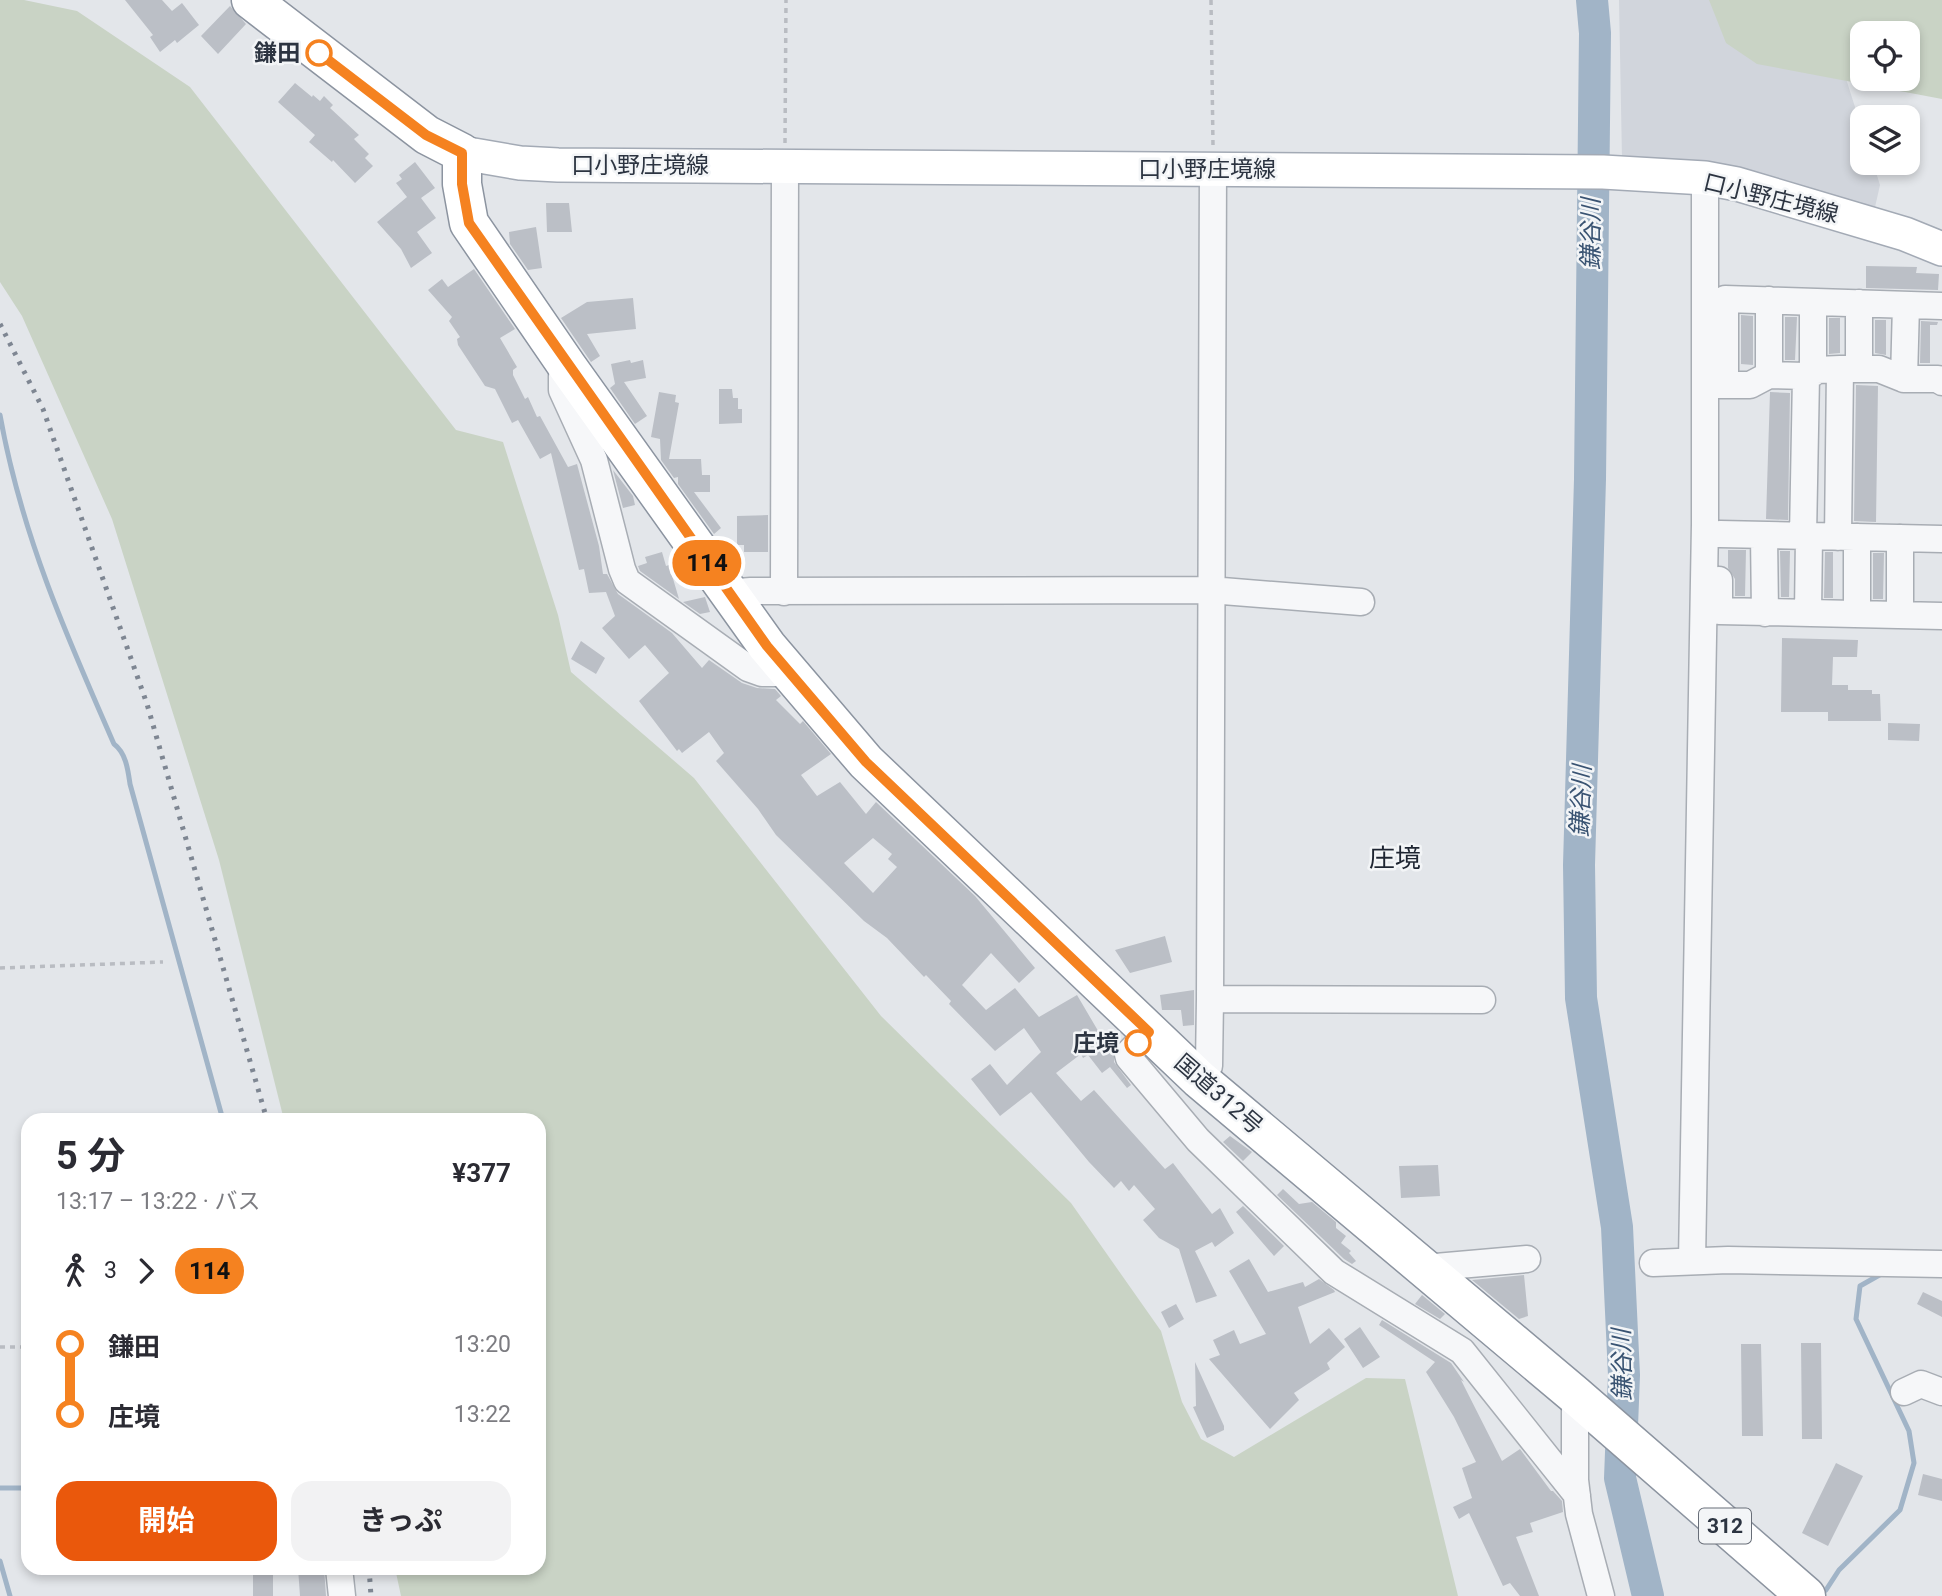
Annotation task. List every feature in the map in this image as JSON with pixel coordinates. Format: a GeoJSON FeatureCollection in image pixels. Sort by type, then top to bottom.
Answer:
{"type":"FeatureCollection","features":[{"type":"Feature","properties":{"kind":"highway"},"geometry":{"type":"LineString","coordinates":[[251,0],[426,135],[462,153]]}},
{"type":"Feature","properties":{"kind":"highway","name":"国道312号"},"geometry":{"type":"LineString","coordinates":[[462,153],[462,184],[469,223],[732,598],[768,662],[866,762],[1199,1079],[1806,1596]]}},
{"type":"Feature","properties":{"kind":"main road","name":"口小野庄境線"},"geometry":{"type":"LineString","coordinates":[[462,153],[502,161],[558,165],[1603,172],[1705,178],[1776,195],[1905,234],[1942,249]]}},
{"type":"Feature","properties":{"kind":"street"},"geometry":{"type":"LineString","coordinates":[[784,592],[785,166]]}},
{"type":"Feature","properties":{"kind":"street"},"geometry":{"type":"LineString","coordinates":[[1199,1079],[1209,1066],[1213,169]]}},
{"type":"Feature","properties":{"kind":"street"},"geometry":{"type":"LineString","coordinates":[[1692,1261],[1715,385],[1705,178]]}},
{"type":"Feature","properties":{"kind":"street"},"geometry":{"type":"LineString","coordinates":[[1715,385],[1725,299],[1942,306]]}},
{"type":"Feature","properties":{"kind":"street"},"geometry":{"type":"LineString","coordinates":[[1769,300],[1769,375]]}},
{"type":"Feature","properties":{"kind":"street"},"geometry":{"type":"LineString","coordinates":[[1808,613],[1806,536],[1813,302]]}},
{"type":"Feature","properties":{"kind":"street"},"geometry":{"type":"LineString","coordinates":[[1857,614],[1848,537],[1849,369],[1859,303]]}},
{"type":"Feature","properties":{"kind":"street"},"geometry":{"type":"LineString","coordinates":[[1904,379],[1906,305]]}},
{"type":"Feature","properties":{"kind":"street"},"geometry":{"type":"LineString","coordinates":[[567,366],[562,376],[562,390],[594,460],[627,581],[768,662]]}},
{"type":"Feature","properties":{"kind":"street"},"geometry":{"type":"LineString","coordinates":[[1715,385],[1750,385],[1769,375],[1849,369],[1879,369],[1904,379],[1938,379],[1942,382]]}},
{"type":"Feature","properties":{"kind":"street"},"geometry":{"type":"LineString","coordinates":[[1713,529],[1764,535],[1942,539]]}},
{"type":"Feature","properties":{"kind":"street"},"geometry":{"type":"LineString","coordinates":[[1713,529],[1719,611],[1942,616]]}},
{"type":"Feature","properties":{"kind":"street"},"geometry":{"type":"LineString","coordinates":[[1764,535],[1765,612]]}},
{"type":"Feature","properties":{"kind":"street"},"geometry":{"type":"LineString","coordinates":[[1900,538],[1900,615]]}},
{"type":"Feature","properties":{"kind":"street"},"geometry":{"type":"LineString","coordinates":[[732,598],[738,592],[1210,590],[1361,602]]}},
{"type":"Feature","properties":{"kind":"street"},"geometry":{"type":"LineString","coordinates":[[1210,999],[1482,1000]]}},
{"type":"Feature","properties":{"kind":"street"},"geometry":{"type":"LineString","coordinates":[[1149,1032],[1128,1054],[1129,1058],[1198,1140],[1334,1272],[1462,1351],[1577,1495]]}},
{"type":"Feature","properties":{"kind":"street"},"geometry":{"type":"LineString","coordinates":[[1424,1268],[1527,1259]]}},
{"type":"Feature","properties":{"kind":"street"},"geometry":{"type":"LineString","coordinates":[[1653,1264],[1692,1261],[1942,1264]]}},
{"type":"Feature","properties":{"kind":"street"},"geometry":{"type":"LineString","coordinates":[[1904,1392],[1921,1384],[1942,1392]]}},
{"type":"Feature","properties":{"kind":"street"},"geometry":{"type":"LineString","coordinates":[[1579,1400],[1579,1514],[1601,1596]]}},
{"type":"Feature","properties":{"kind":"street"},"geometry":{"type":"LineString","coordinates":[[340,1575],[342,1596]]}},
{"type":"Feature","properties":{"kind":"path"},"geometry":{"type":"LineString","coordinates":[[785,166],[786,0]]}},
{"type":"Feature","properties":{"kind":"path"},"geometry":{"type":"LineString","coordinates":[[1211,0],[1213,169]]}},
{"type":"Feature","properties":{"kind":"path"},"geometry":{"type":"LineString","coordinates":[[0,968],[163,961]]}},
{"type":"Feature","properties":{"kind":"path"},"geometry":{"type":"LineString","coordinates":[[0,1348],[21,1347]]}},
{"type":"Feature","properties":{"kind":"shaded area"},"geometry":{"type":"Polygon","coordinates":[[[1619,0],[1821,0],[1854,105],[1850,105],[1850,175],[1877,175],[1880,185],[1873,216],[1622,159],[1619,0]]]}},
{"type":"Feature","properties":{"kind":"green space"},"geometry":{"type":"Polygon","coordinates":[[[0,0],[24,0],[77,11],[190,87],[456,430],[503,442],[558,615],[571,672],[694,778],[881,1016],[1071,1203],[1161,1331],[1182,1402],[1201,1439],[1234,1457],[1366,1378],[1405,1379],[1458,1596],[401,1596],[396,1575],[546,1575],[546,1113],[282,1113],[219,860],[112,519],[22,316],[0,282],[0,0]]]}},
{"type":"Feature","properties":{"kind":"green space"},"geometry":{"type":"Polygon","coordinates":[[[1709,0],[1942,0],[1942,99],[1900,91],[1920,91],[1920,21],[1850,21],[1850,82],[1757,64],[1726,43],[1709,0]]]}},
{"type":"Feature","properties":{"kind":"building"},"geometry":{"type":"Polygon","coordinates":[[[125,0],[162,0],[172,11],[182,3],[199,25],[177,43],[175,40],[160,52],[150,37],[153,35],[125,0]]]}},
{"type":"Feature","properties":{"kind":"building"},"geometry":{"type":"Polygon","coordinates":[[[230,6],[246,24],[218,54],[201,36],[230,6]]]}},
{"type":"Feature","properties":{"kind":"building"},"geometry":{"type":"Polygon","coordinates":[[[295,83],[320,101],[324,96],[333,105],[330,108],[359,135],[354,139],[369,154],[365,158],[373,166],[355,183],[333,160],[332,162],[309,142],[315,135],[278,102],[295,83]]]}},
{"type":"Feature","properties":{"kind":"building"},"geometry":{"type":"Polygon","coordinates":[[[415,162],[435,188],[421,198],[436,218],[417,232],[432,253],[411,268],[401,249],[377,222],[407,197],[396,183],[402,179],[399,175],[415,162]]]}},
{"type":"Feature","properties":{"kind":"building"},"geometry":{"type":"Polygon","coordinates":[[[546,203],[569,203],[572,232],[547,232],[546,203]]]}},
{"type":"Feature","properties":{"kind":"building"},"geometry":{"type":"Polygon","coordinates":[[[536,227],[542,268],[528,270],[510,244],[509,232],[536,227]]]}},
{"type":"Feature","properties":{"kind":"building"},"geometry":{"type":"Polygon","coordinates":[[[1866,266],[1917,267],[1916,273],[1939,274],[1938,290],[1866,288],[1866,266]]]}},
{"type":"Feature","properties":{"kind":"building"},"geometry":{"type":"Polygon","coordinates":[[[474,269],[515,329],[500,338],[517,367],[513,370],[513,375],[525,399],[528,397],[537,417],[540,416],[568,467],[577,464],[599,546],[603,574],[607,574],[618,594],[672,633],[702,668],[709,660],[742,683],[757,688],[775,689],[781,696],[776,700],[800,724],[803,721],[831,754],[801,775],[817,796],[840,782],[866,814],[876,802],[975,896],[1035,968],[1019,983],[991,953],[962,985],[986,1010],[1015,988],[1039,1017],[1077,995],[1107,1046],[1111,1042],[1114,1047],[1114,1062],[1131,1085],[1127,1088],[1110,1067],[1102,1073],[1088,1055],[1083,1058],[1081,1054],[1056,1073],[1081,1101],[1094,1090],[1165,1169],[1173,1163],[1212,1214],[1220,1208],[1234,1233],[1215,1247],[1212,1242],[1195,1251],[1217,1296],[1196,1303],[1179,1249],[1159,1238],[1143,1220],[1155,1209],[1134,1185],[1129,1191],[1121,1181],[1114,1188],[1031,1092],[1000,1116],[971,1079],[990,1064],[1007,1085],[1041,1052],[1024,1028],[995,1051],[949,1004],[951,1001],[926,975],[924,977],[887,938],[864,921],[776,835],[758,809],[716,761],[724,753],[709,732],[682,753],[679,749],[677,751],[639,701],[669,673],[645,645],[629,659],[602,628],[615,616],[606,592],[589,593],[584,569],[579,570],[551,453],[540,459],[518,420],[512,423],[495,389],[485,386],[458,345],[457,339],[460,337],[449,321],[452,317],[428,290],[442,279],[448,287],[474,269]],[[873,838],[844,863],[873,893],[897,867],[888,859],[892,854],[873,838]]]}},
{"type":"Feature","properties":{"kind":"building"},"geometry":{"type":"Polygon","coordinates":[[[633,298],[636,329],[587,334],[600,356],[591,362],[561,318],[587,302],[633,298]]]}},
{"type":"Feature","properties":{"kind":"building"},"geometry":{"type":"Polygon","coordinates":[[[1741,315],[1753,316],[1753,365],[1741,364],[1741,315]]]}},
{"type":"Feature","properties":{"kind":"building"},"geometry":{"type":"Polygon","coordinates":[[[1785,317],[1797,317],[1795,360],[1785,360],[1785,317]]]}},
{"type":"Feature","properties":{"kind":"building"},"geometry":{"type":"Polygon","coordinates":[[[1829,318],[1840,318],[1840,353],[1829,354],[1829,318]]]}},
{"type":"Feature","properties":{"kind":"building"},"geometry":{"type":"Polygon","coordinates":[[[1875,320],[1886,320],[1886,355],[1875,353],[1875,320]]]}},
{"type":"Feature","properties":{"kind":"building"},"geometry":{"type":"Polygon","coordinates":[[[1921,321],[1938,322],[1937,325],[1930,325],[1930,363],[1920,363],[1921,321]]]}},
{"type":"Feature","properties":{"kind":"building"},"geometry":{"type":"Polygon","coordinates":[[[630,360],[631,363],[643,360],[646,378],[624,382],[647,416],[635,424],[610,388],[615,384],[611,364],[630,360]]]}},
{"type":"Feature","properties":{"kind":"building"},"geometry":{"type":"Polygon","coordinates":[[[1856,385],[1878,386],[1876,522],[1854,521],[1856,385]]]}},
{"type":"Feature","properties":{"kind":"building"},"geometry":{"type":"Polygon","coordinates":[[[719,389],[732,389],[733,398],[738,398],[738,409],[742,409],[742,423],[719,424],[719,389]]]}},
{"type":"Feature","properties":{"kind":"building"},"geometry":{"type":"Polygon","coordinates":[[[659,392],[676,395],[675,402],[679,403],[669,459],[701,459],[702,475],[710,475],[710,492],[694,492],[721,528],[714,534],[678,484],[678,477],[674,478],[661,460],[660,439],[651,437],[659,392]]]}},
{"type":"Feature","properties":{"kind":"building"},"geometry":{"type":"Polygon","coordinates":[[[1770,392],[1790,393],[1788,520],[1766,519],[1770,392]]]}},
{"type":"Feature","properties":{"kind":"building"},"geometry":{"type":"Polygon","coordinates":[[[613,470],[633,496],[635,505],[623,508],[613,470]]]}},
{"type":"Feature","properties":{"kind":"building"},"geometry":{"type":"Polygon","coordinates":[[[768,515],[768,552],[744,552],[744,545],[737,545],[737,516],[768,515]]]}},
{"type":"Feature","properties":{"kind":"building"},"geometry":{"type":"Polygon","coordinates":[[[1728,550],[1746,550],[1745,596],[1735,596],[1735,579],[1728,568],[1728,550]]]}},
{"type":"Feature","properties":{"kind":"building"},"geometry":{"type":"Polygon","coordinates":[[[1780,551],[1790,551],[1789,597],[1781,597],[1780,551]]]}},
{"type":"Feature","properties":{"kind":"building"},"geometry":{"type":"Polygon","coordinates":[[[662,552],[666,566],[669,565],[679,599],[640,571],[638,566],[647,563],[645,557],[662,552]]]}},
{"type":"Feature","properties":{"kind":"building"},"geometry":{"type":"Polygon","coordinates":[[[1825,552],[1833,552],[1833,598],[1824,598],[1825,552]]]}},
{"type":"Feature","properties":{"kind":"building"},"geometry":{"type":"Polygon","coordinates":[[[1873,553],[1884,553],[1883,599],[1873,599],[1873,553]]]}},
{"type":"Feature","properties":{"kind":"building"},"geometry":{"type":"Polygon","coordinates":[[[705,597],[710,612],[700,614],[683,602],[705,597]]]}},
{"type":"Feature","properties":{"kind":"building"},"geometry":{"type":"Polygon","coordinates":[[[1782,638],[1858,640],[1857,657],[1833,657],[1832,685],[1848,685],[1848,690],[1872,690],[1872,694],[1880,694],[1881,721],[1828,721],[1828,712],[1781,712],[1782,638]]]}},
{"type":"Feature","properties":{"kind":"building"},"geometry":{"type":"Polygon","coordinates":[[[581,641],[605,658],[596,674],[571,659],[581,641]]]}},
{"type":"Feature","properties":{"kind":"building"},"geometry":{"type":"Polygon","coordinates":[[[1888,723],[1920,724],[1919,741],[1888,740],[1888,723]]]}},
{"type":"Feature","properties":{"kind":"building"},"geometry":{"type":"Polygon","coordinates":[[[1165,936],[1172,962],[1130,973],[1115,950],[1165,936]]]}},
{"type":"Feature","properties":{"kind":"building"},"geometry":{"type":"Polygon","coordinates":[[[1194,990],[1194,1025],[1183,1026],[1181,1010],[1162,1010],[1160,995],[1194,990]]]}},
{"type":"Feature","properties":{"kind":"building"},"geometry":{"type":"Polygon","coordinates":[[[1230,1136],[1252,1152],[1243,1161],[1223,1142],[1230,1136]]]}},
{"type":"Feature","properties":{"kind":"building"},"geometry":{"type":"Polygon","coordinates":[[[1438,1165],[1440,1196],[1401,1198],[1399,1166],[1438,1165]]]}},
{"type":"Feature","properties":{"kind":"building"},"geometry":{"type":"Polygon","coordinates":[[[1283,1189],[1299,1204],[1312,1202],[1336,1222],[1336,1228],[1346,1236],[1341,1243],[1351,1251],[1349,1253],[1356,1261],[1352,1264],[1344,1259],[1277,1195],[1283,1189]]]}},
{"type":"Feature","properties":{"kind":"building"},"geometry":{"type":"Polygon","coordinates":[[[1243,1206],[1284,1246],[1274,1256],[1236,1212],[1243,1206]]]}},
{"type":"Feature","properties":{"kind":"building"},"geometry":{"type":"Polygon","coordinates":[[[1249,1259],[1268,1292],[1303,1282],[1305,1287],[1319,1279],[1334,1290],[1335,1292],[1298,1307],[1310,1344],[1329,1328],[1345,1347],[1327,1363],[1330,1369],[1294,1393],[1299,1400],[1270,1429],[1209,1359],[1220,1355],[1213,1340],[1234,1330],[1240,1344],[1266,1334],[1229,1271],[1249,1259]]]}},
{"type":"Feature","properties":{"kind":"building"},"geometry":{"type":"Polygon","coordinates":[[[1524,1275],[1528,1316],[1519,1319],[1472,1280],[1524,1275]]]}},
{"type":"Feature","properties":{"kind":"building"},"geometry":{"type":"Polygon","coordinates":[[[1923,1292],[1942,1301],[1942,1317],[1917,1304],[1923,1292]]]}},
{"type":"Feature","properties":{"kind":"building"},"geometry":{"type":"Polygon","coordinates":[[[1422,1295],[1445,1314],[1440,1319],[1415,1304],[1422,1295]]]}},
{"type":"Feature","properties":{"kind":"building"},"geometry":{"type":"Polygon","coordinates":[[[1176,1304],[1184,1319],[1169,1328],[1161,1312],[1176,1304]]]}},
{"type":"Feature","properties":{"kind":"building"},"geometry":{"type":"Polygon","coordinates":[[[1382,1320],[1451,1363],[1464,1382],[1461,1380],[1502,1461],[1520,1449],[1551,1491],[1562,1501],[1563,1512],[1530,1523],[1533,1532],[1516,1537],[1539,1596],[1520,1596],[1510,1583],[1503,1586],[1469,1513],[1459,1519],[1453,1507],[1472,1498],[1462,1468],[1476,1462],[1454,1417],[1426,1372],[1435,1362],[1379,1325],[1382,1320]]]}},
{"type":"Feature","properties":{"kind":"building"},"geometry":{"type":"Polygon","coordinates":[[[1360,1327],[1380,1357],[1363,1368],[1344,1339],[1360,1327]]]}},
{"type":"Feature","properties":{"kind":"building"},"geometry":{"type":"Polygon","coordinates":[[[1801,1343],[1821,1343],[1822,1439],[1802,1439],[1801,1343]]]}},
{"type":"Feature","properties":{"kind":"building"},"geometry":{"type":"Polygon","coordinates":[[[1741,1344],[1761,1344],[1763,1436],[1742,1436],[1741,1344]]]}},
{"type":"Feature","properties":{"kind":"building"},"geometry":{"type":"Polygon","coordinates":[[[1195,1362],[1224,1426],[1224,1430],[1207,1438],[1193,1407],[1196,1406],[1195,1362]]]}},
{"type":"Feature","properties":{"kind":"building"},"geometry":{"type":"Polygon","coordinates":[[[1836,1463],[1863,1476],[1828,1546],[1802,1533],[1836,1463]]]}},
{"type":"Feature","properties":{"kind":"building"},"geometry":{"type":"Polygon","coordinates":[[[1923,1474],[1942,1479],[1942,1501],[1918,1495],[1923,1474]]]}},
{"type":"Feature","properties":{"kind":"building"},"geometry":{"type":"Polygon","coordinates":[[[253,1575],[273,1575],[273,1596],[253,1596],[253,1575]]]}},
{"type":"Feature","properties":{"kind":"building"},"geometry":{"type":"Polygon","coordinates":[[[298,1575],[324,1575],[326,1596],[300,1596],[298,1575]]]}},
{"type":"Feature","properties":{"kind":"waterway","name":"鎌谷川"},"geometry":{"type":"LineString","coordinates":[[1592,0],[1595,33],[1590,479],[1579,865],[1581,998],[1617,1227],[1624,1375],[1620,1478],[1648,1596]]}},
{"type":"Feature","properties":{"kind":"waterway"},"geometry":{"type":"LineString","coordinates":[[0,415],[20,501],[47,583],[114,744],[126,762],[221,1113]]}},
{"type":"Feature","properties":{"kind":"waterway"},"geometry":{"type":"LineString","coordinates":[[1826,1590],[1839,1570],[1900,1510],[1914,1463],[1909,1431],[1856,1319],[1860,1286],[1883,1273]]}},
{"type":"Feature","properties":{"kind":"waterway"},"geometry":{"type":"LineString","coordinates":[[0,1488],[21,1488]]}},
{"type":"Feature","properties":{"kind":"waterway"},"geometry":{"type":"LineString","coordinates":[[0,1561],[10,1596]]}},
{"type":"Feature","properties":{"kind":"railway"},"geometry":{"type":"LineString","coordinates":[[0,324],[43,409],[147,704],[265,1113]]}},
{"type":"Feature","properties":{"kind":"railway"},"geometry":{"type":"LineString","coordinates":[[370,1575],[371,1596]]}},
{"type":"Feature","properties":{"kind":"bus line","name":"114"},"geometry":{"type":"LineString","coordinates":[[319,53],[426,135],[462,153],[462,184],[469,223],[567,366],[767,646],[866,762],[1149,1032],[1138,1043]]}},
{"type":"Feature","properties":{"kind":"place","name":"鎌田"},"geometry":{"type":"Point","coordinates":[319,53]}},
{"type":"Feature","properties":{"kind":"place","name":"庄境"},"geometry":{"type":"Point","coordinates":[1138,1043]}},
{"type":"Feature","properties":{"kind":"district","name":"庄境"},"geometry":{"type":"Point","coordinates":[1395,858]}}]}
